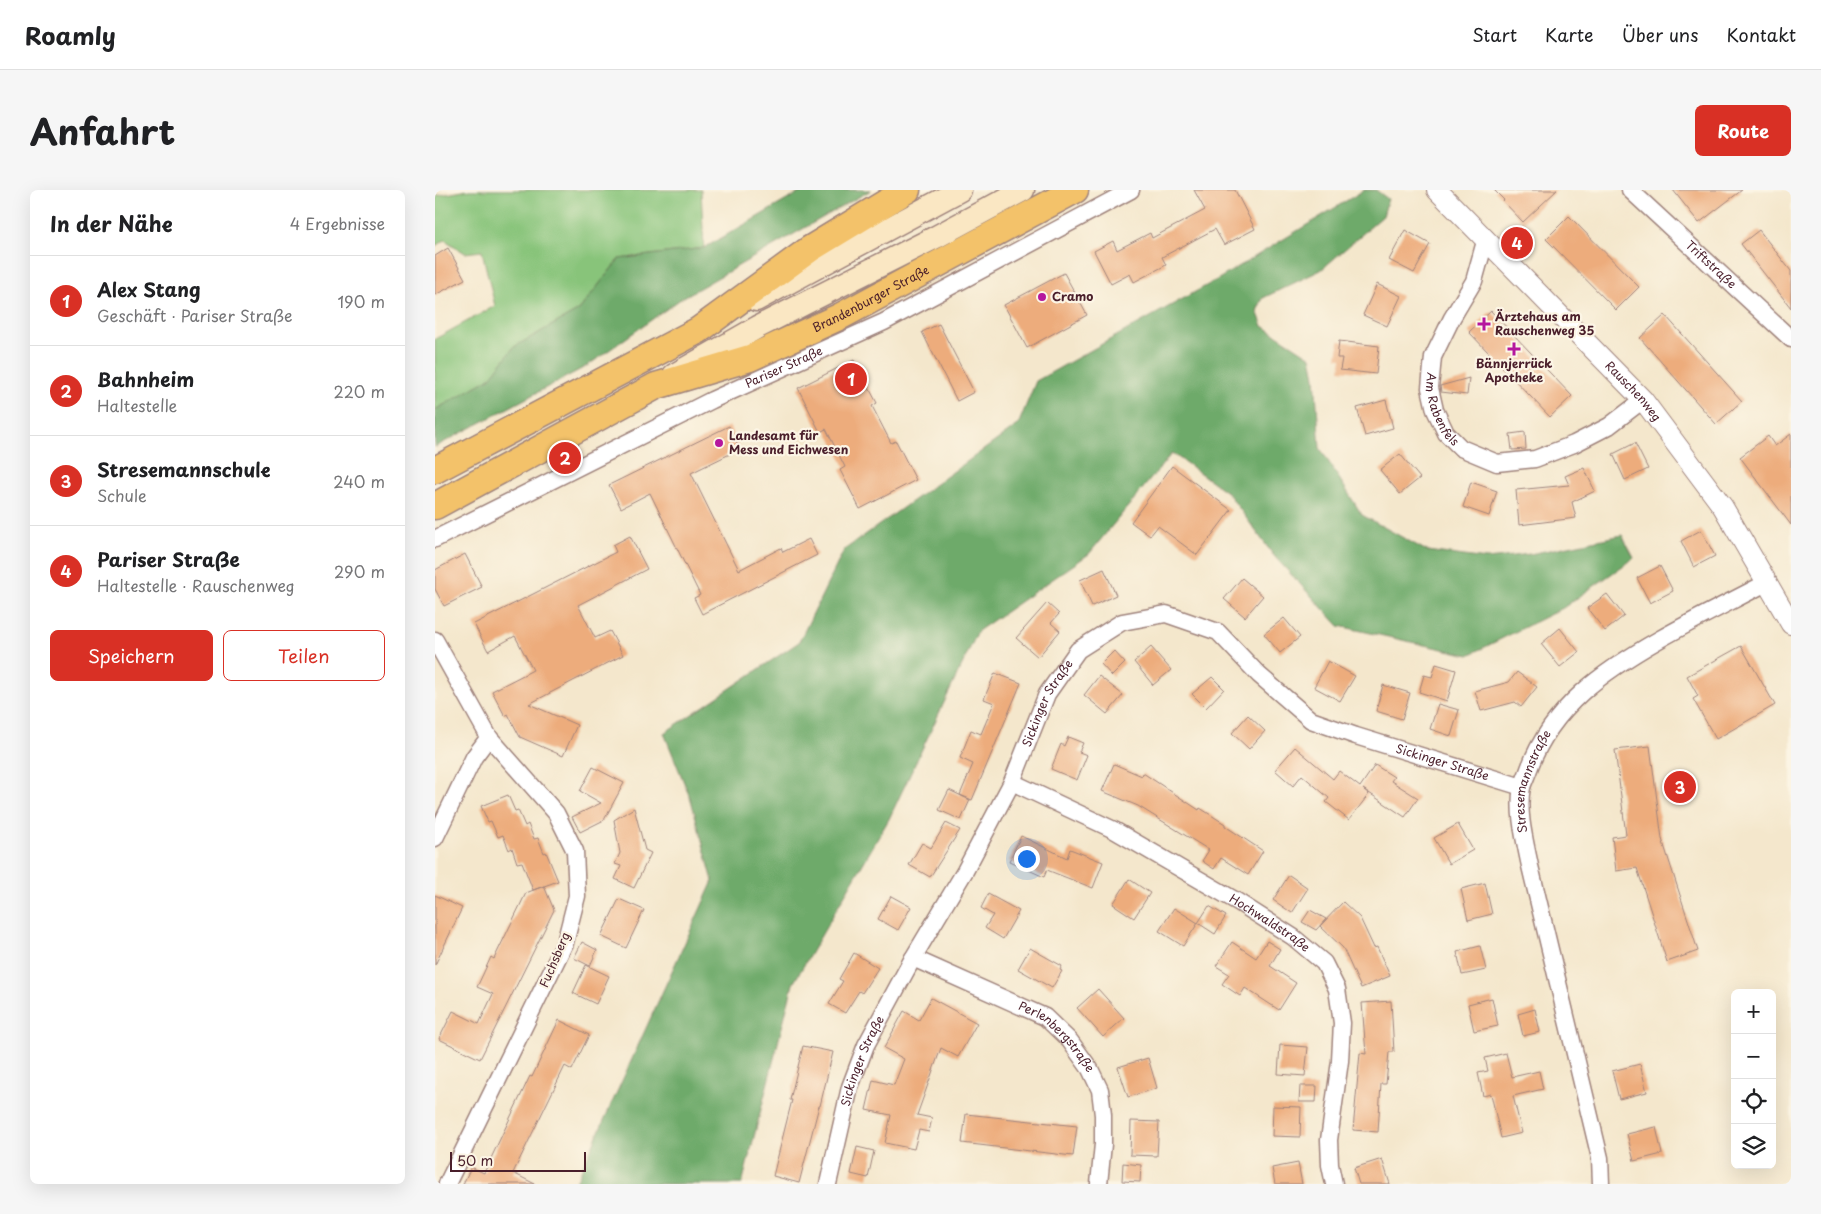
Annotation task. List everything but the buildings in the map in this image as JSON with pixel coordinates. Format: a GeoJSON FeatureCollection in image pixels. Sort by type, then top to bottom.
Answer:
{"type":"FeatureCollection","features":[{"type":"Feature","properties":{"kind":"main road"},"geometry":{"type":"LineString","coordinates":[[699,330],[811,249],[907,190]]}},
{"type":"Feature","properties":{"kind":"main road"},"geometry":{"type":"LineString","coordinates":[[435,470],[960,190]]}},
{"type":"Feature","properties":{"kind":"main road"},"geometry":{"type":"LineString","coordinates":[[435,506],[656,386],[758,327],[936,237],[1023,190]]}},
{"type":"Feature","properties":{"kind":"main road","name":"Brandenburger Straße"},"geometry":{"type":"LineString","coordinates":[[656,386],[750,358],[841,316],[1075,190]]}},
{"type":"Feature","properties":{"kind":"street","name":"Pariser Straße"},"geometry":{"type":"LineString","coordinates":[[435,539],[712,400],[884,322],[1131,190]]}},
{"type":"Feature","properties":{"kind":"street","name":"Rauschenweg"},"geometry":{"type":"LineString","coordinates":[[1437,190],[1643,400],[1723,507],[1791,624]]}},
{"type":"Feature","properties":{"kind":"street","name":"Triftstraße"},"geometry":{"type":"LineString","coordinates":[[1630,190],[1791,339]]}},
{"type":"Feature","properties":{"kind":"street","name":"Am Rabenfels"},"geometry":{"type":"LineString","coordinates":[[1486,238],[1474,281],[1452,318],[1433,357],[1430,388],[1435,410],[1446,433],[1461,448],[1497,463],[1535,459],[1574,444],[1609,426],[1643,400]]}},
{"type":"Feature","properties":{"kind":"street","name":"Stresemannstraße"},"geometry":{"type":"LineString","coordinates":[[1601,1184],[1599,1158],[1523,831],[1522,788],[1533,758],[1547,732],[1578,694],[1621,661],[1686,624],[1768,582]]}},
{"type":"Feature","properties":{"kind":"street","name":"Sickinger Straße"},"geometry":{"type":"LineString","coordinates":[[828,1184],[850,1087],[866,1045],[913,958],[965,870],[1011,782],[1047,694],[1078,650],[1121,622],[1166,614],[1218,632],[1259,675],[1311,720],[1355,736],[1522,788]]}},
{"type":"Feature","properties":{"kind":"street","name":"Fuchsberg"},"geometry":{"type":"LineString","coordinates":[[435,640],[489,737],[556,813],[575,851],[577,896],[565,943],[447,1184]]}},
{"type":"Feature","properties":{"kind":"street"},"geometry":{"type":"LineString","coordinates":[[435,838],[474,757],[489,737]]}},
{"type":"Feature","properties":{"kind":"street","name":"Hochwaldstraße"},"geometry":{"type":"LineString","coordinates":[[1011,782],[1114,830],[1238,902],[1293,937],[1324,962],[1337,989],[1342,1023],[1340,1061],[1329,1140],[1330,1165],[1334,1184]]}},
{"type":"Feature","properties":{"kind":"street","name":"Perlenbergstraße"},"geometry":{"type":"LineString","coordinates":[[913,958],[1045,1018],[1070,1041],[1090,1069],[1100,1090],[1103,1115],[1103,1144],[1099,1184]]}},
{"type":"Feature","properties":{"kind":"green space"},"geometry":{"type":"Polygon","coordinates":[[[469,190],[701,190],[704,248],[619,259],[579,310],[514,347],[489,379],[435,410],[435,339],[495,306],[482,251],[465,253],[445,240],[435,246],[435,196],[469,190]]]}},
{"type":"Feature","properties":{"kind":"green space"},"geometry":{"type":"Polygon","coordinates":[[[804,190],[871,190],[682,298],[587,366],[435,447],[435,410],[489,379],[514,347],[579,310],[619,259],[704,248],[804,190]]]}},
{"type":"Feature","properties":{"kind":"green space"},"geometry":{"type":"Polygon","coordinates":[[[1364,190],[1376,190],[1388,199],[1383,216],[1321,270],[1263,298],[1257,311],[1263,326],[1311,357],[1315,377],[1320,448],[1362,515],[1427,551],[1487,559],[1530,554],[1622,535],[1634,558],[1563,608],[1469,655],[1339,626],[1274,556],[1228,493],[1172,453],[1089,554],[978,631],[889,819],[793,984],[742,1184],[575,1184],[713,881],[691,800],[664,733],[799,642],[844,550],[1018,425],[1036,381],[1220,278],[1364,190]]]}},
{"type":"Feature","properties":{"kind":"place","name":"Pariser Straße"},"geometry":{"type":"Point","coordinates":[1517,243]}},
{"type":"Feature","properties":{"kind":"place","name":"Cramo"},"geometry":{"type":"Point","coordinates":[1042,297]}},
{"type":"Feature","properties":{"kind":"place","name":"Ärztehaus am Rauschenweg 35"},"geometry":{"type":"Point","coordinates":[1484,324]}},
{"type":"Feature","properties":{"kind":"place","name":"Bännjerrück Apotheke"},"geometry":{"type":"Point","coordinates":[1514,349]}},
{"type":"Feature","properties":{"kind":"place","name":"Alex Stang"},"geometry":{"type":"Point","coordinates":[851,379]}},
{"type":"Feature","properties":{"kind":"place","name":"Landesamt für Mess und Eichwesen"},"geometry":{"type":"Point","coordinates":[719,443]}},
{"type":"Feature","properties":{"kind":"place","name":"Bahnheim"},"geometry":{"type":"Point","coordinates":[565,458]}},
{"type":"Feature","properties":{"kind":"place","name":"Stresemannschule"},"geometry":{"type":"Point","coordinates":[1680,787]}}]}
